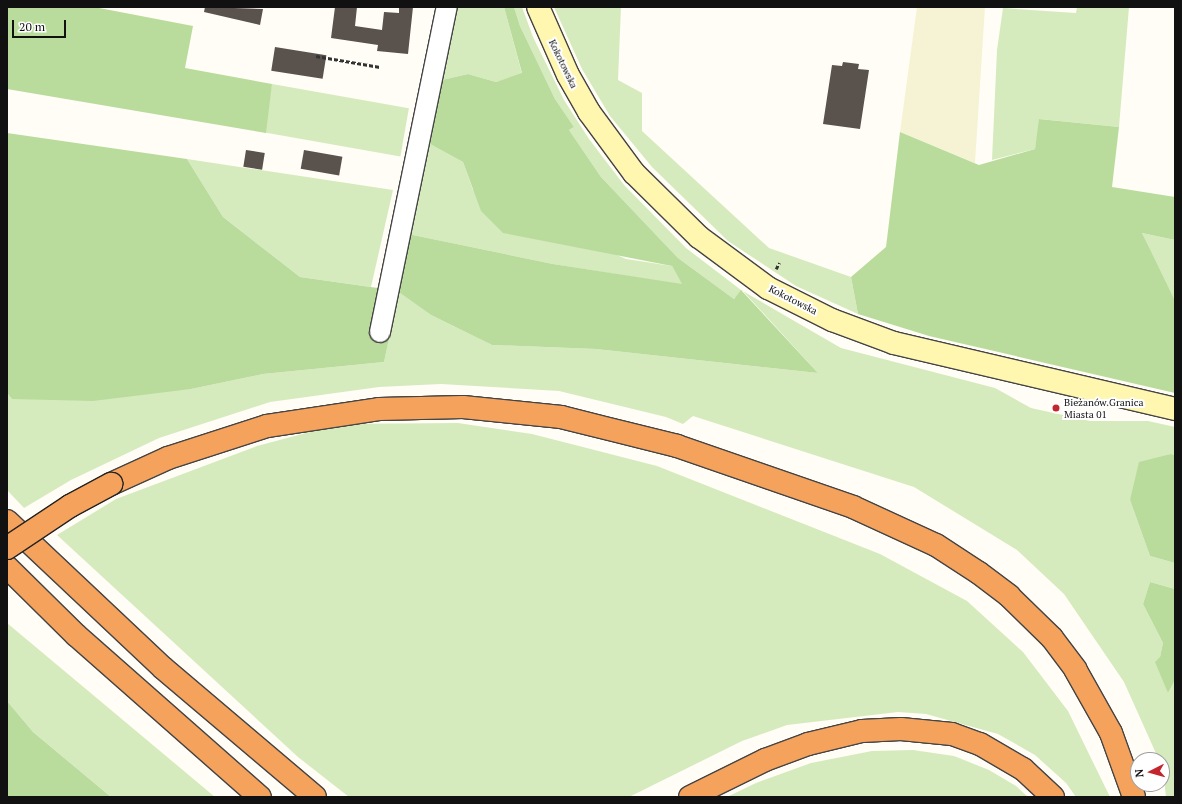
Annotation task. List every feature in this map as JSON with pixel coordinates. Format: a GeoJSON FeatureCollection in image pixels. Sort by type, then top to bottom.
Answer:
{"type":"FeatureCollection","features":[{"type":"Feature","properties":{"kind":"highway"},"geometry":{"type":"LineString","coordinates":[[7,548],[70,506],[111,484],[168,458],[267,426],[329,415],[393,408],[463,407],[561,417],[677,446],[853,507],[929,542],[979,573],[1009,596],[1052,638],[1075,669],[1111,733],[1134,797]]}},
{"type":"Feature","properties":{"kind":"highway"},"geometry":{"type":"LineString","coordinates":[[7,521],[163,668],[315,797]]}},
{"type":"Feature","properties":{"kind":"highway"},"geometry":{"type":"LineString","coordinates":[[7,567],[82,640],[260,797]]}},
{"type":"Feature","properties":{"kind":"highway"},"geometry":{"type":"LineString","coordinates":[[690,797],[765,760],[808,744],[862,731],[901,729],[952,734],[980,744],[1024,769],[1052,797]]}},
{"type":"Feature","properties":{"kind":"street"},"geometry":{"type":"LineString","coordinates":[[380,332],[447,7]]}},
{"type":"Feature","properties":{"kind":"street","name":"Kokotowska"},"geometry":{"type":"LineString","coordinates":[[538,7],[551,39],[582,100],[634,173],[699,237],[768,288],[832,320],[894,343],[1175,409]]}},
{"type":"Feature","properties":{"kind":"path"},"geometry":{"type":"LineString","coordinates":[[316,56],[380,66]]}},
{"type":"Feature","properties":{"kind":"shaded area"},"geometry":{"type":"Polygon","coordinates":[[[917,7],[985,7],[975,163],[900,132],[917,7]]]}},
{"type":"Feature","properties":{"kind":"green space"},"geometry":{"type":"Polygon","coordinates":[[[7,7],[94,7],[193,26],[185,68],[272,84],[266,133],[7,89],[7,7]]]}},
{"type":"Feature","properties":{"kind":"green space"},"geometry":{"type":"Polygon","coordinates":[[[456,7],[504,7],[522,74],[496,82],[468,74],[442,80],[456,7]]]}},
{"type":"Feature","properties":{"kind":"green space"},"geometry":{"type":"Polygon","coordinates":[[[504,7],[514,7],[520,26],[555,99],[574,127],[569,130],[601,177],[678,258],[734,299],[741,290],[818,373],[596,349],[492,345],[431,315],[399,292],[384,362],[263,374],[191,389],[93,401],[12,399],[7,393],[7,133],[187,159],[223,217],[300,277],[399,291],[408,234],[553,264],[682,284],[672,266],[503,233],[481,211],[463,162],[430,144],[442,80],[468,74],[496,82],[522,73],[504,7]]]}},
{"type":"Feature","properties":{"kind":"green space"},"geometry":{"type":"Polygon","coordinates":[[[514,7],[522,7],[533,37],[564,100],[589,139],[624,185],[686,248],[742,290],[734,299],[678,258],[601,177],[569,130],[574,127],[555,99],[520,26],[514,7]]]}},
{"type":"Feature","properties":{"kind":"green space"},"geometry":{"type":"Polygon","coordinates":[[[554,7],[621,7],[618,80],[642,93],[642,131],[769,248],[851,277],[858,314],[796,286],[728,241],[652,167],[610,116],[582,69],[554,7]]]}},
{"type":"Feature","properties":{"kind":"green space"},"geometry":{"type":"Polygon","coordinates":[[[1077,7],[1129,7],[1119,127],[1040,119],[1035,149],[992,160],[997,50],[1003,8],[1076,13],[1077,7]]]}},
{"type":"Feature","properties":{"kind":"green space"},"geometry":{"type":"Polygon","coordinates":[[[272,84],[409,108],[400,156],[263,132],[272,84]]]}},
{"type":"Feature","properties":{"kind":"green space"},"geometry":{"type":"Polygon","coordinates":[[[1039,119],[1119,127],[1112,187],[1175,197],[1175,240],[1142,233],[1175,301],[1175,393],[929,336],[858,314],[851,277],[886,247],[900,132],[979,165],[1035,149],[1039,119]]]}},
{"type":"Feature","properties":{"kind":"green space"},"geometry":{"type":"Polygon","coordinates":[[[430,144],[463,162],[473,190],[626,259],[672,266],[683,285],[553,264],[408,234],[430,144]]]}},
{"type":"Feature","properties":{"kind":"green space"},"geometry":{"type":"Polygon","coordinates":[[[187,159],[393,190],[371,287],[300,277],[223,217],[187,159]]]}},
{"type":"Feature","properties":{"kind":"green space"},"geometry":{"type":"Polygon","coordinates":[[[1142,233],[1175,240],[1175,301],[1160,275],[1142,233]]]}},
{"type":"Feature","properties":{"kind":"green space"},"geometry":{"type":"Polygon","coordinates":[[[399,291],[431,315],[492,345],[596,349],[818,373],[743,291],[841,348],[995,388],[1031,408],[1090,421],[1148,421],[1175,427],[1175,455],[1170,454],[1130,500],[1150,556],[1175,563],[1175,589],[1150,582],[1143,604],[1163,643],[1160,657],[1168,693],[1175,680],[1175,797],[1166,797],[1165,792],[1170,792],[1170,752],[1155,752],[1124,682],[1064,594],[1017,550],[914,487],[693,416],[683,424],[666,417],[559,391],[441,384],[379,387],[270,402],[159,438],[71,480],[24,508],[7,490],[7,393],[12,399],[191,389],[263,374],[384,362],[399,291]]]}},
{"type":"Feature","properties":{"kind":"green space"},"geometry":{"type":"Polygon","coordinates":[[[458,423],[532,434],[657,466],[880,554],[967,601],[1023,652],[1068,711],[1110,797],[1076,797],[1066,783],[1035,755],[998,734],[926,714],[898,712],[787,725],[742,741],[629,797],[349,797],[298,757],[57,535],[116,499],[257,446],[340,424],[458,423]]]}},
{"type":"Feature","properties":{"kind":"green space"},"geometry":{"type":"Polygon","coordinates":[[[1171,454],[1175,455],[1175,563],[1150,556],[1130,500],[1139,462],[1171,454]]]}},
{"type":"Feature","properties":{"kind":"green space"},"geometry":{"type":"Polygon","coordinates":[[[1150,582],[1175,589],[1175,680],[1168,693],[1155,662],[1160,657],[1163,643],[1143,604],[1150,582]]]}},
{"type":"Feature","properties":{"kind":"green space"},"geometry":{"type":"Polygon","coordinates":[[[7,623],[215,797],[111,797],[33,732],[7,701],[7,623]]]}},
{"type":"Feature","properties":{"kind":"green space"},"geometry":{"type":"Polygon","coordinates":[[[7,701],[33,732],[111,797],[7,797],[7,701]]]}},
{"type":"Feature","properties":{"kind":"green space"},"geometry":{"type":"Polygon","coordinates":[[[913,750],[954,756],[989,770],[1016,786],[1028,797],[727,797],[756,783],[811,763],[872,751],[913,750]]]}},
{"type":"Feature","properties":{"kind":"building"},"geometry":{"type":"Polygon","coordinates":[[[205,7],[263,9],[260,25],[204,12],[205,7]]]}},
{"type":"Feature","properties":{"kind":"building"},"geometry":{"type":"Polygon","coordinates":[[[335,7],[357,7],[355,26],[382,30],[384,12],[399,13],[399,7],[413,7],[408,54],[377,51],[378,45],[331,38],[335,7]]]}},
{"type":"Feature","properties":{"kind":"building"},"geometry":{"type":"Polygon","coordinates":[[[275,47],[326,55],[323,79],[271,71],[275,47]]]}},
{"type":"Feature","properties":{"kind":"building"},"geometry":{"type":"Polygon","coordinates":[[[843,62],[859,64],[858,69],[869,70],[860,129],[823,124],[832,65],[842,66],[843,62]]]}},
{"type":"Feature","properties":{"kind":"building"},"geometry":{"type":"Polygon","coordinates":[[[246,150],[265,153],[262,170],[243,167],[246,150]]]}},
{"type":"Feature","properties":{"kind":"building"},"geometry":{"type":"Polygon","coordinates":[[[304,150],[342,157],[339,175],[301,169],[304,150]]]}},
{"type":"Feature","properties":{"kind":"place","name":"Bieżanów Granica Miasta 01"},"geometry":{"type":"Point","coordinates":[1056,408]}}]}
